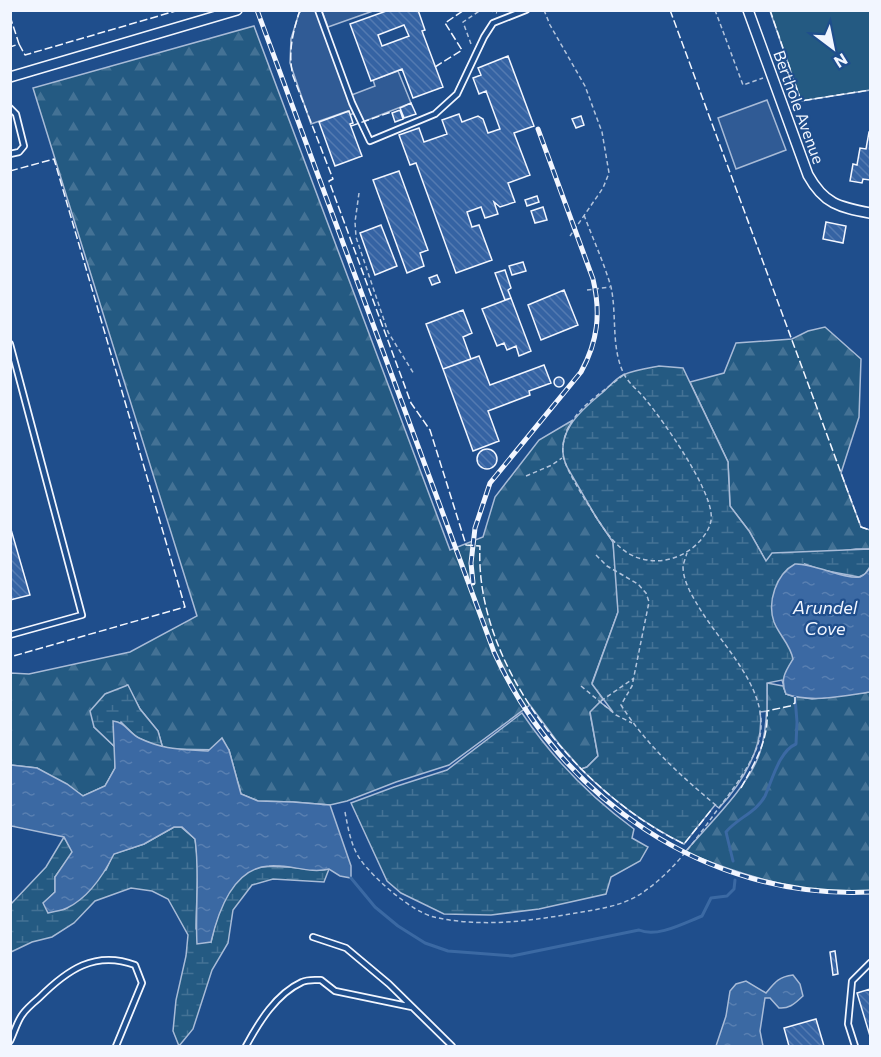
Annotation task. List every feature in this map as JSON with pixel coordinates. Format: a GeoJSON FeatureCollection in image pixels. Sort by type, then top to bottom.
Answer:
{"type":"FeatureCollection","features":[{"type":"Feature","properties":{"kind":"street"},"geometry":{"type":"LineString","coordinates":[[10,77],[237,10]]}},
{"type":"Feature","properties":{"kind":"street","name":"Berthole Avenue"},"geometry":{"type":"LineString","coordinates":[[748,10],[808,175],[814,185],[830,202],[843,208],[870,213]]}},
{"type":"Feature","properties":{"kind":"lane"},"geometry":{"type":"LineString","coordinates":[[318,10],[352,103],[370,141],[435,114],[457,94],[493,23],[526,10]]}},
{"type":"Feature","properties":{"kind":"lane"},"geometry":{"type":"LineString","coordinates":[[10,108],[16,114],[24,146],[19,152],[10,154]]}},
{"type":"Feature","properties":{"kind":"lane"},"geometry":{"type":"LineString","coordinates":[[10,344],[82,615],[10,635]]}},
{"type":"Feature","properties":{"kind":"lane"},"geometry":{"type":"LineString","coordinates":[[313,937],[346,948],[389,984],[452,1047]]}},
{"type":"Feature","properties":{"kind":"lane"},"geometry":{"type":"LineString","coordinates":[[10,1041],[21,1015],[54,982],[80,966],[102,960],[118,959],[135,964],[142,983],[116,1047]]}},
{"type":"Feature","properties":{"kind":"lane"},"geometry":{"type":"LineString","coordinates":[[855,1047],[848,1024],[852,981],[870,963]]}},
{"type":"Feature","properties":{"kind":"lane"},"geometry":{"type":"LineString","coordinates":[[246,1047],[269,1010],[288,991],[304,981],[321,980],[335,992],[412,1007]]}},
{"type":"Feature","properties":{"kind":"path"},"geometry":{"type":"LineString","coordinates":[[476,56],[463,22],[481,10]]}},
{"type":"Feature","properties":{"kind":"path"},"geometry":{"type":"LineString","coordinates":[[544,10],[550,25],[585,86],[606,150],[609,173],[603,188],[570,236]]}},
{"type":"Feature","properties":{"kind":"path"},"geometry":{"type":"LineString","coordinates":[[715,10],[743,85],[771,75]]}},
{"type":"Feature","properties":{"kind":"path"},"geometry":{"type":"LineString","coordinates":[[359,193],[355,222],[356,237],[388,332],[414,375]]}},
{"type":"Feature","properties":{"kind":"path"},"geometry":{"type":"LineString","coordinates":[[584,215],[610,287],[618,357],[624,375],[646,399],[668,430],[706,493],[712,514],[709,529],[699,542],[687,553],[668,561],[646,560],[624,552],[613,542],[596,517],[563,458],[565,437],[573,420],[624,375]]}},
{"type":"Feature","properties":{"kind":"path"},"geometry":{"type":"LineString","coordinates":[[587,290],[610,287]]}},
{"type":"Feature","properties":{"kind":"path"},"geometry":{"type":"LineString","coordinates":[[526,476],[563,458]]}},
{"type":"Feature","properties":{"kind":"path"},"geometry":{"type":"LineString","coordinates":[[345,812],[351,840],[360,859],[393,894],[432,917],[476,922],[523,922],[616,905],[642,893],[685,852],[733,790],[756,750],[762,725],[758,702],[746,676],[704,616],[687,586],[684,566],[687,553]]}},
{"type":"Feature","properties":{"kind":"path"},"geometry":{"type":"LineString","coordinates":[[596,555],[607,566],[638,584],[646,593],[649,603],[632,686],[621,705],[633,724],[662,758],[719,808]]}},
{"type":"Feature","properties":{"kind":"path"},"geometry":{"type":"LineString","coordinates":[[600,702],[634,678]]}},
{"type":"Feature","properties":{"kind":"path"},"geometry":{"type":"LineString","coordinates":[[581,686],[616,715],[633,724]]}},
{"type":"Feature","properties":{"kind":"green space"},"geometry":{"type":"Polygon","coordinates":[[[770,11],[870,11],[870,90],[801,101],[770,11]]]}},
{"type":"Feature","properties":{"kind":"green space"},"geometry":{"type":"Polygon","coordinates":[[[254,26],[450,550],[483,537],[495,497],[539,440],[573,420],[567,430],[565,461],[596,517],[613,542],[617,583],[618,612],[592,683],[603,699],[590,713],[598,756],[587,767],[581,769],[530,705],[449,765],[347,801],[330,805],[258,801],[241,794],[229,750],[163,749],[158,731],[140,709],[127,685],[94,727],[115,747],[115,768],[105,786],[83,796],[37,768],[11,765],[11,673],[29,674],[130,652],[197,616],[33,88],[254,26]]]}},
{"type":"Feature","properties":{"kind":"green space"},"geometry":{"type":"Polygon","coordinates":[[[825,327],[861,359],[859,417],[841,473],[861,527],[870,530],[870,549],[766,561],[749,531],[730,506],[728,462],[690,382],[724,373],[736,343],[792,339],[808,331],[825,327]]]}},
{"type":"Feature","properties":{"kind":"green space"},"geometry":{"type":"Polygon","coordinates":[[[659,366],[683,368],[728,462],[730,506],[749,531],[766,561],[772,553],[870,549],[870,567],[865,574],[859,577],[822,570],[805,564],[870,692],[795,697],[786,694],[782,680],[767,683],[767,711],[760,712],[759,738],[750,763],[728,798],[719,808],[715,805],[684,844],[630,811],[581,769],[587,767],[598,756],[590,712],[600,702],[613,712],[592,684],[618,612],[613,542],[567,467],[563,455],[566,434],[577,416],[614,381],[636,370],[659,366]]]}},
{"type":"Feature","properties":{"kind":"green space"},"geometry":{"type":"Polygon","coordinates":[[[767,683],[783,686],[786,694],[812,699],[870,692],[870,892],[822,891],[799,887],[730,869],[685,852],[738,791],[755,765],[764,736],[767,683]]]}},
{"type":"Feature","properties":{"kind":"green space"},"geometry":{"type":"Polygon","coordinates":[[[128,685],[140,709],[158,731],[163,749],[136,737],[121,722],[115,735],[115,747],[94,727],[90,711],[105,694],[128,685]]]}},
{"type":"Feature","properties":{"kind":"green space"},"geometry":{"type":"Polygon","coordinates":[[[522,713],[546,746],[573,776],[634,829],[632,838],[648,847],[640,861],[611,877],[606,894],[539,909],[491,915],[444,914],[401,893],[387,881],[351,803],[447,770],[522,713]]]}},
{"type":"Feature","properties":{"kind":"green space"},"geometry":{"type":"Polygon","coordinates":[[[174,827],[181,827],[195,839],[198,873],[196,929],[211,942],[219,913],[228,894],[240,878],[251,869],[288,867],[329,869],[324,882],[273,879],[252,885],[233,910],[228,943],[212,970],[193,1029],[179,1046],[173,1031],[176,1000],[186,956],[188,935],[168,899],[152,891],[131,888],[95,901],[74,923],[52,937],[32,942],[11,952],[10,905],[46,867],[64,837],[73,852],[55,877],[55,892],[44,903],[106,870],[113,854],[144,844],[174,827]]]}},
{"type":"Feature","properties":{"kind":"shaded area"},"geometry":{"type":"Polygon","coordinates":[[[301,11],[318,11],[349,96],[375,86],[373,80],[398,71],[411,103],[360,123],[356,112],[350,115],[348,111],[311,124],[290,63],[291,39],[301,11]]]}},
{"type":"Feature","properties":{"kind":"shaded area"},"geometry":{"type":"Polygon","coordinates":[[[322,11],[373,11],[328,27],[322,11]]]}},
{"type":"Feature","properties":{"kind":"shaded area"},"geometry":{"type":"Polygon","coordinates":[[[767,100],[786,150],[736,169],[718,118],[767,100]]]}},
{"type":"Feature","properties":{"kind":"water","name":"Arundel Cove"},"geometry":{"type":"Polygon","coordinates":[[[795,564],[854,577],[860,577],[870,567],[870,692],[817,698],[786,694],[783,684],[784,676],[793,659],[774,622],[772,606],[778,581],[795,564]]]}},
{"type":"Feature","properties":{"kind":"water"},"geometry":{"type":"Polygon","coordinates":[[[113,721],[121,723],[139,738],[173,748],[208,751],[222,738],[229,750],[241,794],[258,801],[330,805],[351,866],[351,878],[340,876],[329,869],[269,866],[256,869],[246,874],[229,894],[218,918],[211,942],[197,944],[195,839],[182,827],[174,827],[144,844],[114,854],[100,877],[82,898],[65,909],[48,913],[43,903],[55,892],[55,877],[72,852],[64,837],[11,826],[11,765],[37,768],[67,784],[83,796],[105,786],[115,768],[113,721]]]}},
{"type":"Feature","properties":{"kind":"water"},"geometry":{"type":"Polygon","coordinates":[[[793,975],[800,984],[803,996],[786,1008],[779,1008],[770,998],[765,998],[760,1031],[763,1046],[716,1046],[726,1016],[730,991],[736,984],[746,981],[766,993],[777,981],[793,975]]]}},
{"type":"Feature","properties":{"kind":"building"},"geometry":{"type":"Polygon","coordinates":[[[389,10],[418,10],[425,30],[422,31],[443,87],[413,98],[402,69],[371,81],[350,24],[389,10]],[[404,25],[378,35],[382,46],[409,36],[404,25]]]}},
{"type":"Feature","properties":{"kind":"building"},"geometry":{"type":"Polygon","coordinates":[[[508,56],[534,126],[514,133],[530,175],[508,183],[515,202],[500,207],[494,202],[498,214],[485,218],[481,207],[467,212],[472,227],[479,225],[492,260],[456,273],[416,163],[410,165],[399,135],[419,128],[424,142],[447,134],[442,120],[459,114],[462,122],[478,116],[483,119],[488,133],[500,129],[486,91],[479,94],[473,78],[481,75],[478,68],[508,56]]]}},
{"type":"Feature","properties":{"kind":"building"},"geometry":{"type":"Polygon","coordinates":[[[411,103],[416,114],[404,118],[400,108],[411,103]]]}},
{"type":"Feature","properties":{"kind":"building"},"geometry":{"type":"Polygon","coordinates":[[[400,110],[403,119],[395,122],[392,113],[400,110]]]}},
{"type":"Feature","properties":{"kind":"building"},"geometry":{"type":"Polygon","coordinates":[[[349,111],[353,123],[350,124],[362,156],[335,166],[319,122],[349,111]]]}},
{"type":"Feature","properties":{"kind":"building"},"geometry":{"type":"Polygon","coordinates":[[[581,116],[584,125],[576,128],[572,119],[581,116]]]}},
{"type":"Feature","properties":{"kind":"building"},"geometry":{"type":"Polygon","coordinates":[[[869,132],[870,180],[863,179],[862,183],[850,181],[853,164],[857,165],[860,148],[866,149],[869,132]]]}},
{"type":"Feature","properties":{"kind":"building"},"geometry":{"type":"Polygon","coordinates":[[[399,171],[428,250],[420,253],[424,266],[407,273],[373,180],[399,171]]]}},
{"type":"Feature","properties":{"kind":"building"},"geometry":{"type":"Polygon","coordinates":[[[537,196],[539,202],[527,206],[525,200],[537,196]]]}},
{"type":"Feature","properties":{"kind":"building"},"geometry":{"type":"Polygon","coordinates":[[[543,207],[547,220],[535,223],[531,211],[543,207]]]}},
{"type":"Feature","properties":{"kind":"building"},"geometry":{"type":"Polygon","coordinates":[[[826,222],[846,226],[843,243],[823,239],[826,222]]]}},
{"type":"Feature","properties":{"kind":"building"},"geometry":{"type":"Polygon","coordinates":[[[381,225],[397,266],[375,275],[360,233],[381,225]]]}},
{"type":"Feature","properties":{"kind":"building"},"geometry":{"type":"Polygon","coordinates":[[[523,262],[526,271],[512,275],[509,266],[523,262]]]}},
{"type":"Feature","properties":{"kind":"building"},"geometry":{"type":"Polygon","coordinates":[[[505,270],[511,288],[508,290],[511,298],[505,300],[495,273],[505,270]]]}},
{"type":"Feature","properties":{"kind":"building"},"geometry":{"type":"Polygon","coordinates":[[[437,275],[440,282],[432,285],[429,278],[437,275]]]}},
{"type":"Feature","properties":{"kind":"building"},"geometry":{"type":"Polygon","coordinates":[[[564,290],[578,325],[541,340],[528,305],[564,290]]]}},
{"type":"Feature","properties":{"kind":"building"},"geometry":{"type":"Polygon","coordinates":[[[511,298],[531,351],[519,356],[516,346],[507,350],[504,343],[497,346],[482,309],[511,298]]]}},
{"type":"Feature","properties":{"kind":"building"},"geometry":{"type":"Polygon","coordinates":[[[463,310],[472,333],[463,337],[471,359],[443,369],[426,324],[463,310]]]}},
{"type":"Feature","properties":{"kind":"building"},"geometry":{"type":"Polygon","coordinates":[[[479,356],[490,385],[544,365],[551,383],[529,391],[530,395],[488,411],[499,441],[473,451],[443,369],[479,356]]]}},
{"type":"Feature","properties":{"kind":"building"},"geometry":{"type":"Polygon","coordinates":[[[559,377],[564,382],[559,387],[554,382],[559,377]]]}},
{"type":"Feature","properties":{"kind":"building"},"geometry":{"type":"Polygon","coordinates":[[[487,449],[494,452],[497,459],[494,466],[487,469],[480,466],[477,459],[480,452],[487,449]]]}},
{"type":"Feature","properties":{"kind":"building"},"geometry":{"type":"Polygon","coordinates":[[[10,526],[30,595],[10,600],[10,526]]]}},
{"type":"Feature","properties":{"kind":"building"},"geometry":{"type":"Polygon","coordinates":[[[835,951],[838,974],[833,975],[830,952],[835,951]]]}},
{"type":"Feature","properties":{"kind":"building"},"geometry":{"type":"Polygon","coordinates":[[[870,989],[870,1036],[857,993],[870,989]]]}},
{"type":"Feature","properties":{"kind":"building"},"geometry":{"type":"Polygon","coordinates":[[[816,1019],[824,1046],[789,1046],[784,1028],[816,1019]]]}},
{"type":"Feature","properties":{"kind":"waterway"},"geometry":{"type":"LineString","coordinates":[[733,861],[726,832],[761,802],[785,753],[796,744],[795,697]]}},
{"type":"Feature","properties":{"kind":"waterway"},"geometry":{"type":"LineString","coordinates":[[351,878],[375,907],[398,926],[425,943],[448,951],[512,956],[639,930],[654,932],[670,929],[702,916],[711,898],[727,896],[734,889],[735,880]]}},
{"type":"Feature","properties":{"kind":"railway"},"geometry":{"type":"LineString","coordinates":[[257,10],[494,652],[522,705],[558,752],[599,794],[646,830],[697,858],[752,878],[810,890],[870,892]]}},
{"type":"Feature","properties":{"kind":"railway"},"geometry":{"type":"LineString","coordinates":[[473,583],[471,563],[475,528],[490,483],[581,372],[591,349],[596,327],[597,304],[593,279],[538,129]]}},
{"type":"Feature","properties":{"kind":"fence"},"geometry":{"type":"LineString","coordinates":[[19,44],[25,55],[179,10]]}},
{"type":"Feature","properties":{"kind":"fence"},"geometry":{"type":"LineString","coordinates":[[301,10],[292,44],[293,76],[333,179],[329,181],[411,403],[430,430],[466,545],[480,546],[483,591],[495,636],[514,680],[541,721],[572,759],[607,793],[645,822],[684,844],[712,809]]}},
{"type":"Feature","properties":{"kind":"fence"},"geometry":{"type":"LineString","coordinates":[[435,67],[462,50],[445,23],[464,10]]}},
{"type":"Feature","properties":{"kind":"fence"},"geometry":{"type":"LineString","coordinates":[[670,10],[861,527],[870,530]]}},
{"type":"Feature","properties":{"kind":"fence"},"geometry":{"type":"LineString","coordinates":[[770,10],[801,101],[870,90]]}},
{"type":"Feature","properties":{"kind":"fence"},"geometry":{"type":"LineString","coordinates":[[10,16],[19,44],[10,47]]}},
{"type":"Feature","properties":{"kind":"fence"},"geometry":{"type":"LineString","coordinates":[[351,126],[392,113]]}},
{"type":"Feature","properties":{"kind":"fence"},"geometry":{"type":"LineString","coordinates":[[10,171],[54,159],[185,607],[10,657]]}},
{"type":"Feature","properties":{"kind":"fence"},"geometry":{"type":"LineString","coordinates":[[741,788],[763,741],[767,711],[790,706],[795,703],[795,697]]}}]}
